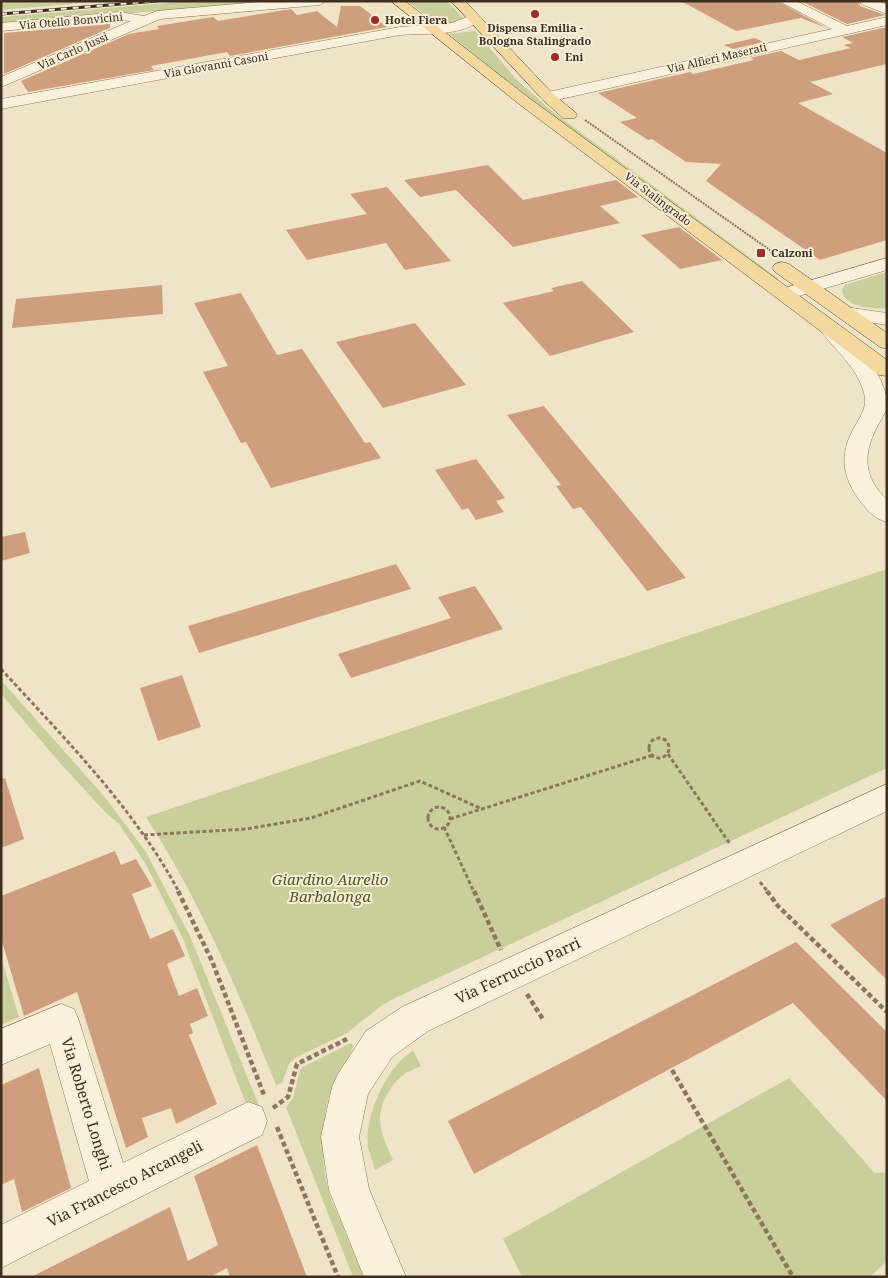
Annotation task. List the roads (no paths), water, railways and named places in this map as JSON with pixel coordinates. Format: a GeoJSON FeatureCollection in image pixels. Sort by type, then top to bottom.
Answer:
{"type":"FeatureCollection","features":[{"type":"Feature","properties":{"kind":"main road","name":"Via Stalingrado"},"geometry":{"type":"LineString","coordinates":[[397,1],[524,101],[785,294],[887,343]]}},
{"type":"Feature","properties":{"kind":"main road","name":"Via Stalingrado"},"geometry":{"type":"LineString","coordinates":[[458,1],[548,97],[653,176]]}},
{"type":"Feature","properties":{"kind":"main road","name":"Via Stalingrado"},"geometry":{"type":"LineString","coordinates":[[774,257],[809,287],[836,319],[887,370]]}},
{"type":"Feature","properties":{"kind":"street","name":"Via Otello Bonvicini"},"geometry":{"type":"LineString","coordinates":[[1,27],[119,16],[144,20],[173,13],[320,1]]}},
{"type":"Feature","properties":{"kind":"street"},"geometry":{"type":"LineString","coordinates":[[785,1],[845,30]]}},
{"type":"Feature","properties":{"kind":"street"},"geometry":{"type":"LineString","coordinates":[[866,1],[887,10]]}},
{"type":"Feature","properties":{"kind":"street"},"geometry":{"type":"LineString","coordinates":[[430,28],[461,27],[470,23],[474,18]]}},
{"type":"Feature","properties":{"kind":"street","name":"Via Carlo Jussi"},"geometry":{"type":"LineString","coordinates":[[1,83],[144,20]]}},
{"type":"Feature","properties":{"kind":"street","name":"Via Alfieri Maserati"},"geometry":{"type":"LineString","coordinates":[[548,97],[887,21]]}},
{"type":"Feature","properties":{"kind":"street","name":"Via Giovanni Casoni"},"geometry":{"type":"LineString","coordinates":[[1,104],[400,31],[430,28]]}},
{"type":"Feature","properties":{"kind":"street"},"geometry":{"type":"LineString","coordinates":[[785,294],[887,264]]}},
{"type":"Feature","properties":{"kind":"street"},"geometry":{"type":"LineString","coordinates":[[887,319],[836,319],[856,359],[871,380],[876,408],[858,442],[855,468],[862,488],[887,514]]}},
{"type":"Feature","properties":{"kind":"street","name":"Via Ferruccio Parri"},"geometry":{"type":"LineString","coordinates":[[385,1277],[349,1190],[340,1137],[351,1087],[379,1044],[415,1019],[887,797]]}},
{"type":"Feature","properties":{"kind":"street","name":"Via Roberto Longhi"},"geometry":{"type":"LineString","coordinates":[[1,1047],[61,1021],[112,1191]]}},
{"type":"Feature","properties":{"kind":"street","name":"Via Francesco Arcangeli"},"geometry":{"type":"LineString","coordinates":[[1,1247],[248,1121]]}},
{"type":"Feature","properties":{"kind":"railway"},"geometry":{"type":"LineString","coordinates":[[1,14],[157,1]]}},
{"type":"Feature","properties":{"kind":"place","name":"Dispensa Emilia - Bologna Stalingrado"},"geometry":{"type":"Point","coordinates":[535,14]}},
{"type":"Feature","properties":{"kind":"place","name":"Hotel Fiera"},"geometry":{"type":"Point","coordinates":[375,20]}},
{"type":"Feature","properties":{"kind":"place","name":"Eni"},"geometry":{"type":"Point","coordinates":[555,57]}},
{"type":"Feature","properties":{"kind":"place","name":"Calzoni"},"geometry":{"type":"Point","coordinates":[761,253]}},
{"type":"Feature","properties":{"kind":"park label","name":"Giardino Aurelio Barbalonga"},"geometry":{"type":"Point","coordinates":[330,888]}}]}
